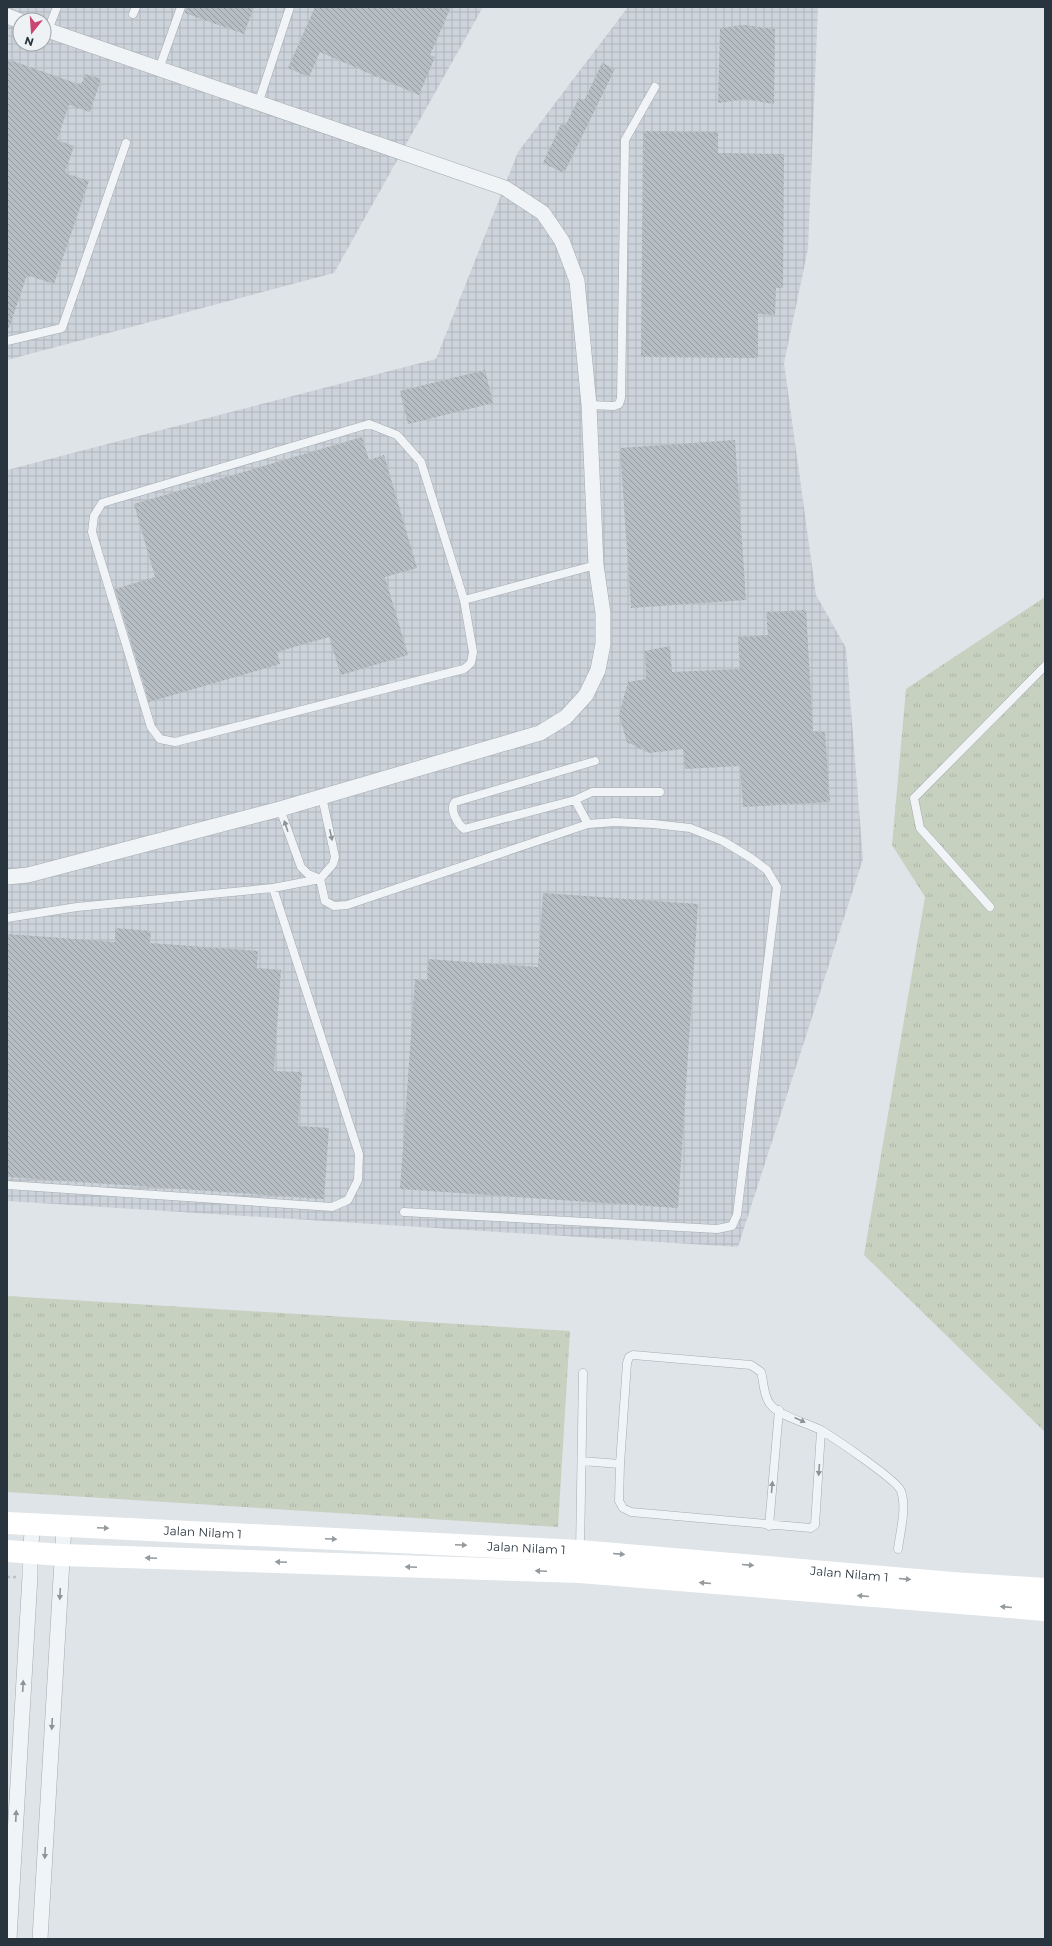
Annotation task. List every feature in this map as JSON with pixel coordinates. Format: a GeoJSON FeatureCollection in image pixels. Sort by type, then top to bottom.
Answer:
{"type":"FeatureCollection","features":[{"type":"Feature","properties":{"kind":"main road","name":"Jalan Nilam 1"},"geometry":{"type":"LineString","coordinates":[[7,1523],[580,1562],[1045,1588]]}},
{"type":"Feature","properties":{"kind":"main road","name":"Jalan Nilam 1"},"geometry":{"type":"LineString","coordinates":[[7,1551],[62,1555],[580,1562],[1045,1610]]}},
{"type":"Feature","properties":{"kind":"street"},"geometry":{"type":"LineString","coordinates":[[7,877],[28,875],[280,809],[540,733],[566,717],[586,695],[598,670],[603,644],[603,613],[596,565],[589,405],[578,281],[562,241],[543,213],[505,188],[52,32]]}},
{"type":"Feature","properties":{"kind":"street"},"geometry":{"type":"LineString","coordinates":[[8,1939],[30,1584],[30,1552],[33,1524]]}},
{"type":"Feature","properties":{"kind":"street"},"geometry":{"type":"LineString","coordinates":[[40,1939],[64,1526]]}},
{"type":"Feature","properties":{"kind":"lane"},"geometry":{"type":"LineString","coordinates":[[52,17],[57,7]]}},
{"type":"Feature","properties":{"kind":"lane"},"geometry":{"type":"LineString","coordinates":[[159,69],[181,7]]}},
{"type":"Feature","properties":{"kind":"lane"},"geometry":{"type":"LineString","coordinates":[[258,104],[290,7]]}},
{"type":"Feature","properties":{"kind":"lane"},"geometry":{"type":"LineString","coordinates":[[589,405],[614,406],[619,404],[621,398],[625,140],[655,87]]}},
{"type":"Feature","properties":{"kind":"lane"},"geometry":{"type":"LineString","coordinates":[[7,341],[62,328],[126,144]]}},
{"type":"Feature","properties":{"kind":"lane"},"geometry":{"type":"LineString","coordinates":[[369,424],[397,436],[421,462],[464,600],[473,652],[471,663],[464,669],[174,742],[160,739],[151,727],[92,532],[94,516],[102,503],[369,424]]}},
{"type":"Feature","properties":{"kind":"lane"},"geometry":{"type":"LineString","coordinates":[[464,600],[596,565]]}},
{"type":"Feature","properties":{"kind":"lane"},"geometry":{"type":"LineString","coordinates":[[990,907],[920,828],[914,798],[1045,666]]}},
{"type":"Feature","properties":{"kind":"lane"},"geometry":{"type":"LineString","coordinates":[[595,761],[455,802],[452,809],[460,826],[464,830],[468,830],[575,800],[592,792],[660,792]]}},
{"type":"Feature","properties":{"kind":"lane"},"geometry":{"type":"LineString","coordinates":[[7,918],[77,907],[273,888],[320,879],[333,864],[335,857],[322,797]]}},
{"type":"Feature","properties":{"kind":"lane"},"geometry":{"type":"LineString","coordinates":[[575,800],[588,824]]}},
{"type":"Feature","properties":{"kind":"lane"},"geometry":{"type":"LineString","coordinates":[[280,809],[301,867],[308,874],[320,879]]}},
{"type":"Feature","properties":{"kind":"lane"},"geometry":{"type":"LineString","coordinates":[[320,879],[325,900],[334,906],[347,905],[588,824],[615,822],[690,828],[723,841],[751,858],[767,870],[776,887],[737,1215],[732,1226],[717,1229],[404,1212]]}},
{"type":"Feature","properties":{"kind":"lane"},"geometry":{"type":"LineString","coordinates":[[7,1185],[332,1207],[348,1200],[358,1180],[359,1154],[273,888]]}},
{"type":"Feature","properties":{"kind":"lane"},"geometry":{"type":"LineString","coordinates":[[822,1431],[815,1525],[812,1528],[768,1526],[631,1512],[623,1508],[619,1501],[627,1363],[629,1357],[633,1355],[751,1365],[761,1372],[766,1397],[770,1404],[822,1431],[890,1478],[900,1490],[903,1507],[898,1549]]}},
{"type":"Feature","properties":{"kind":"lane"},"geometry":{"type":"LineString","coordinates":[[580,1562],[583,1373]]}},
{"type":"Feature","properties":{"kind":"lane"},"geometry":{"type":"LineString","coordinates":[[768,1526],[779,1410]]}},
{"type":"Feature","properties":{"kind":"lane"},"geometry":{"type":"LineString","coordinates":[[582,1462],[620,1464]]}},
{"type":"Feature","properties":{"kind":"shaded area"},"geometry":{"type":"Polygon","coordinates":[[[7,7],[483,7],[334,273],[7,360],[7,7]]]}},
{"type":"Feature","properties":{"kind":"shaded area"},"geometry":{"type":"Polygon","coordinates":[[[628,7],[818,7],[808,249],[784,363],[816,595],[846,648],[863,859],[738,1247],[7,1201],[7,470],[436,359],[518,152],[628,7]]]}},
{"type":"Feature","properties":{"kind":"green space"},"geometry":{"type":"Polygon","coordinates":[[[1045,597],[1045,1432],[864,1255],[925,897],[892,845],[906,689],[1045,597]]]}},
{"type":"Feature","properties":{"kind":"green space"},"geometry":{"type":"Polygon","coordinates":[[[7,1296],[570,1331],[558,1527],[7,1492],[7,1296]]]}},
{"type":"Feature","properties":{"kind":"building"},"geometry":{"type":"Polygon","coordinates":[[[186,7],[254,7],[244,34],[185,13],[186,7]]]}},
{"type":"Feature","properties":{"kind":"building"},"geometry":{"type":"Polygon","coordinates":[[[315,7],[451,7],[430,55],[435,57],[419,95],[320,52],[309,77],[288,68],[315,7]]]}},
{"type":"Feature","properties":{"kind":"building"},"geometry":{"type":"Polygon","coordinates":[[[744,25],[775,29],[774,104],[745,99],[718,103],[720,28],[744,25]]]}},
{"type":"Feature","properties":{"kind":"building"},"geometry":{"type":"Polygon","coordinates":[[[7,59],[81,85],[85,74],[101,79],[90,112],[69,105],[57,140],[74,146],[65,173],[89,181],[54,284],[27,275],[9,328],[7,327],[7,59]]]}},
{"type":"Feature","properties":{"kind":"building"},"geometry":{"type":"Polygon","coordinates":[[[602,63],[615,69],[564,173],[543,163],[561,124],[565,126],[579,98],[584,101],[602,63]]]}},
{"type":"Feature","properties":{"kind":"building"},"geometry":{"type":"Polygon","coordinates":[[[643,131],[718,132],[718,153],[784,154],[783,288],[776,288],[775,315],[758,314],[758,358],[641,357],[643,131]]]}},
{"type":"Feature","properties":{"kind":"building"},"geometry":{"type":"Polygon","coordinates":[[[485,370],[493,403],[408,424],[400,391],[485,370]]]}},
{"type":"Feature","properties":{"kind":"building"},"geometry":{"type":"Polygon","coordinates":[[[362,437],[369,460],[384,455],[417,568],[385,577],[408,655],[341,675],[329,637],[277,652],[280,664],[149,702],[115,589],[155,577],[134,504],[362,437]]]}},
{"type":"Feature","properties":{"kind":"building"},"geometry":{"type":"Polygon","coordinates":[[[735,440],[746,600],[631,608],[620,448],[735,440]]]}},
{"type":"Feature","properties":{"kind":"building"},"geometry":{"type":"Polygon","coordinates":[[[806,610],[813,731],[825,732],[830,802],[743,807],[740,766],[685,769],[683,749],[649,753],[627,742],[619,715],[628,682],[646,679],[645,651],[670,646],[672,672],[740,669],[738,637],[768,635],[766,612],[806,610]]]}},
{"type":"Feature","properties":{"kind":"building"},"geometry":{"type":"Polygon","coordinates":[[[543,893],[698,904],[678,1208],[400,1189],[415,979],[427,980],[428,959],[538,967],[543,893]]]}},
{"type":"Feature","properties":{"kind":"building"},"geometry":{"type":"Polygon","coordinates":[[[115,928],[151,931],[150,943],[258,951],[257,968],[281,970],[274,1071],[302,1072],[298,1126],[329,1128],[324,1199],[7,1177],[7,934],[115,942],[115,928]]]}}]}
